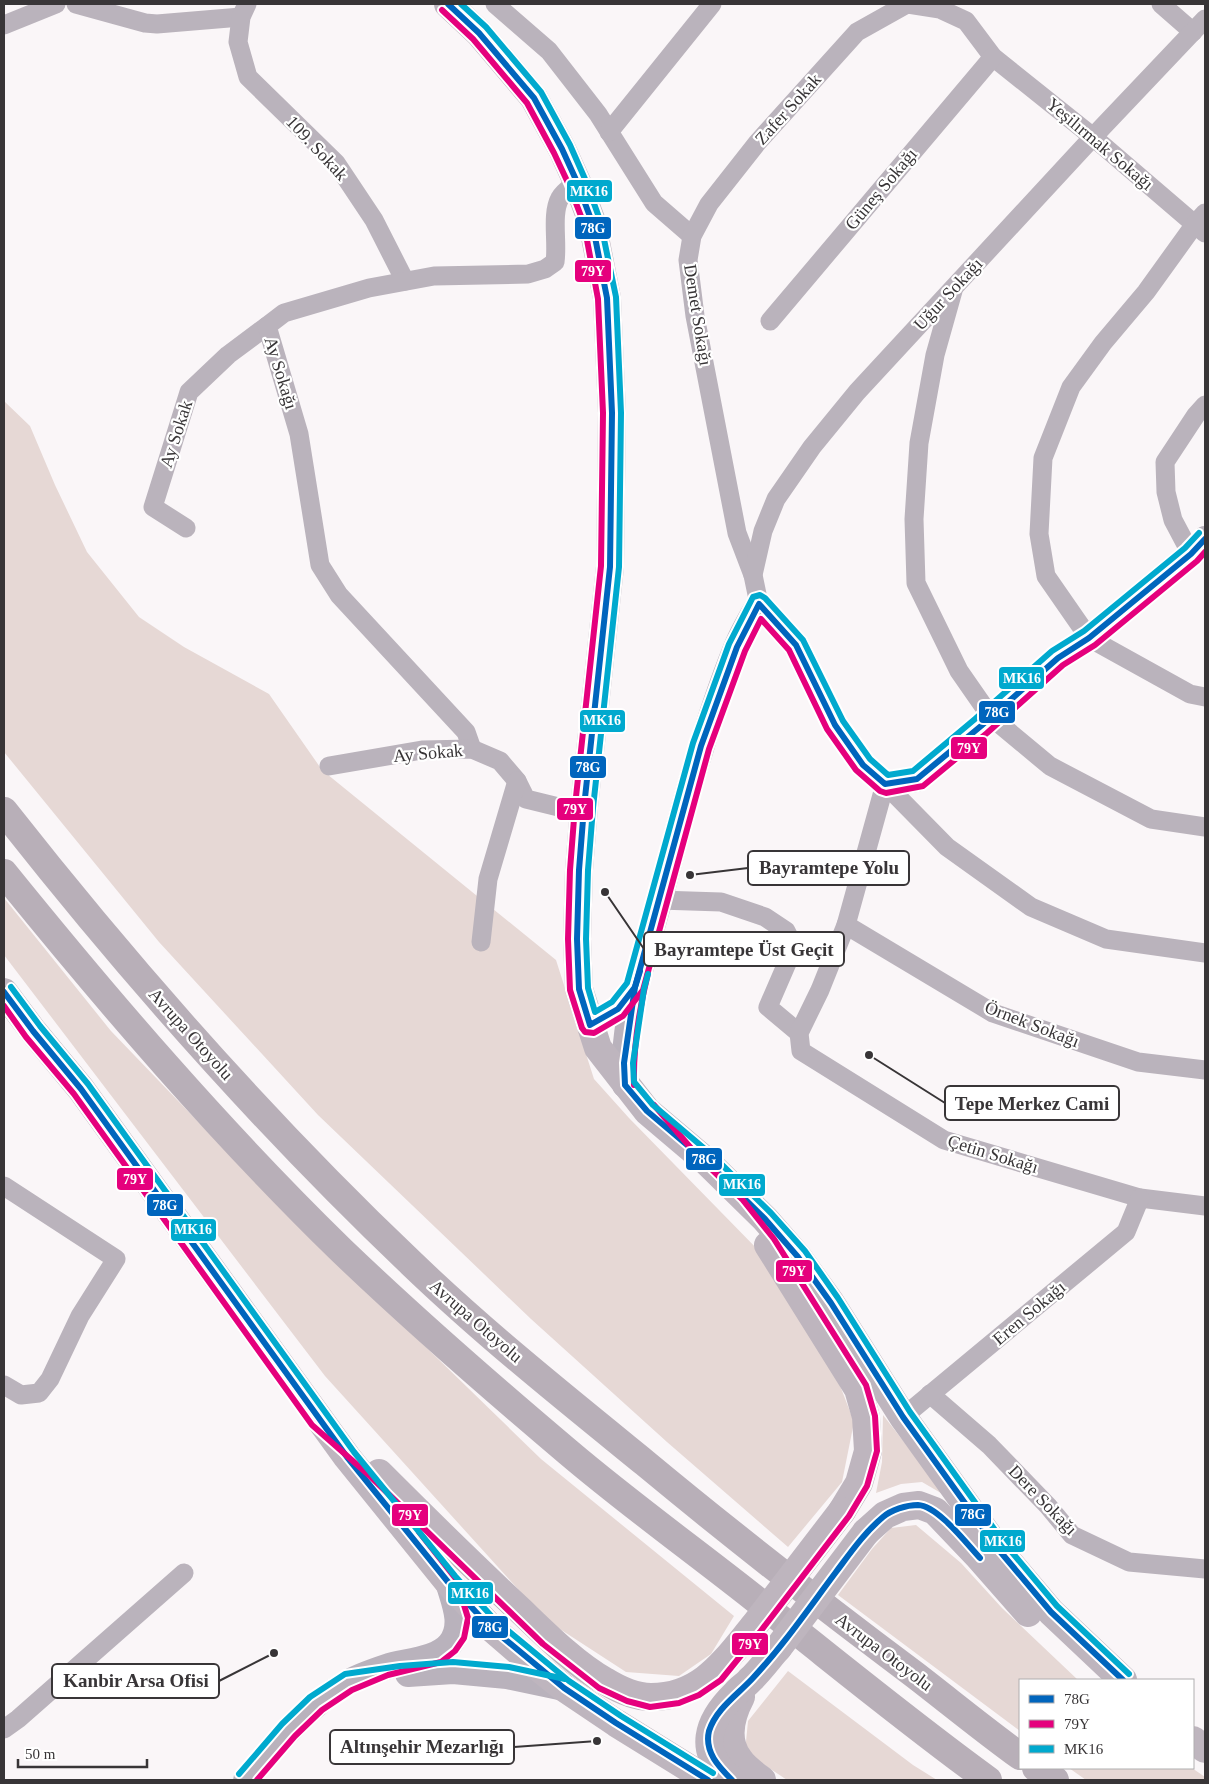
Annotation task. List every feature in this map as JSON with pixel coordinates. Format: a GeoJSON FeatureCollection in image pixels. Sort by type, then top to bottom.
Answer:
{"type":"FeatureCollection","features":[{"type":"Feature","properties":{"kind":"highway","name":"Avrupa Otoyolu"},"geometry":{"type":"LineString","coordinates":[[4,811],[121,956],[258,1109],[412,1265],[506,1349],[674,1487],[857,1632],[1019,1755]]}},
{"type":"Feature","properties":{"kind":"highway","name":"Avrupa Otoyolu"},"geometry":{"type":"LineString","coordinates":[[4,873],[105,996],[165,1065],[287,1196],[386,1291],[498,1392],[570,1453],[678,1540],[988,1780]]}},
{"type":"Feature","properties":{"kind":"highway"},"geometry":{"type":"LineString","coordinates":[[1038,1769],[1055,1780]]}},
{"type":"Feature","properties":{"kind":"main road"},"geometry":{"type":"LineString","coordinates":[[319,1419],[377,1471],[468,1562],[548,1637],[604,1681],[630,1693],[650,1698],[676,1694],[696,1687],[714,1674],[753,1627],[842,1511],[859,1483],[868,1451],[866,1417],[858,1389],[767,1244],[735,1205],[690,1160],[647,1111],[598,1048],[579,989],[577,939],[583,812],[610,567],[612,412],[607,298],[592,222],[562,149],[534,98],[479,33],[448,4]]}},
{"type":"Feature","properties":{"kind":"main road"},"geometry":{"type":"LineString","coordinates":[[625,1085],[624,1063],[635,987],[679,821],[701,746],[737,647],[759,604],[796,645],[835,725],[863,765],[885,784],[916,779],[1058,658],[1089,638],[1198,547]]}},
{"type":"Feature","properties":{"kind":"main road"},"geometry":{"type":"LineString","coordinates":[[590,1025],[618,1008],[635,987]]}},
{"type":"Feature","properties":{"kind":"main road"},"geometry":{"type":"LineString","coordinates":[[4,992],[33,1031],[81,1089],[347,1457],[448,1582],[489,1626],[524,1657],[564,1688],[708,1780]]}},
{"type":"Feature","properties":{"kind":"main road"},"geometry":{"type":"LineString","coordinates":[[647,1111],[706,1161],[765,1219],[798,1257],[831,1303],[903,1417],[1010,1563],[1051,1612],[1122,1679]]}},
{"type":"Feature","properties":{"kind":"main road"},"geometry":{"type":"LineString","coordinates":[[732,1780],[718,1765],[708,1748],[709,1732],[725,1705],[751,1680],[778,1648],[866,1532],[884,1515],[903,1507],[919,1505],[935,1511],[977,1555],[1041,1628],[1103,1679]]}},
{"type":"Feature","properties":{"kind":"main road"},"geometry":{"type":"LineString","coordinates":[[246,1780],[289,1730],[316,1703],[348,1682],[385,1667],[437,1654],[449,1645],[457,1632],[459,1620],[448,1582]]}},
{"type":"Feature","properties":{"kind":"main road"},"geometry":{"type":"LineString","coordinates":[[348,1682],[453,1671],[507,1676],[564,1688]]}},
{"type":"Feature","properties":{"kind":"main road"},"geometry":{"type":"LineString","coordinates":[[751,1680],[730,1720],[730,1738],[734,1751],[740,1761],[762,1780]]}},
{"type":"Feature","properties":{"kind":"main road"},"geometry":{"type":"LineString","coordinates":[[1194,1741],[1205,1749]]}},
{"type":"Feature","properties":{"kind":"street"},"geometry":{"type":"LineString","coordinates":[[4,25],[56,4]]}},
{"type":"Feature","properties":{"kind":"street","name":"109. Sokak"},"geometry":{"type":"LineString","coordinates":[[76,4],[146,23],[157,24],[244,11],[238,42],[248,77],[336,163],[374,220],[405,281]]}},
{"type":"Feature","properties":{"kind":"street"},"geometry":{"type":"LineString","coordinates":[[495,4],[549,51],[598,114],[654,203],[692,236]]}},
{"type":"Feature","properties":{"kind":"street"},"geometry":{"type":"LineString","coordinates":[[609,132],[712,4]]}},
{"type":"Feature","properties":{"kind":"street","name":"Zafer Sokak"},"geometry":{"type":"LineString","coordinates":[[692,236],[709,204],[751,151],[857,32],[907,4],[940,9],[966,21],[993,56]]}},
{"type":"Feature","properties":{"kind":"street"},"geometry":{"type":"LineString","coordinates":[[1161,4],[1199,25]]}},
{"type":"Feature","properties":{"kind":"street","name":"Uğur Sokağı"},"geometry":{"type":"LineString","coordinates":[[759,604],[753,575],[763,531],[776,500],[812,447],[857,392],[1199,25]]}},
{"type":"Feature","properties":{"kind":"street","name":"Yeşilırmak Sokağı"},"geometry":{"type":"LineString","coordinates":[[993,56],[1202,224]]}},
{"type":"Feature","properties":{"kind":"street","name":"Güneş Sokağı"},"geometry":{"type":"LineString","coordinates":[[770,321],[993,56]]}},
{"type":"Feature","properties":{"kind":"street","name":"Ay Sokağı"},"geometry":{"type":"LineString","coordinates":[[472,750],[466,732],[339,595],[320,565],[299,434],[267,326],[284,313],[369,288],[434,276],[528,274],[545,269],[555,262],[557,248],[555,223],[560,197],[577,182]]}},
{"type":"Feature","properties":{"kind":"street"},"geometry":{"type":"LineString","coordinates":[[1202,224],[1103,343],[1071,386],[1043,458],[1039,534],[1046,576],[1089,638],[1190,694],[1205,697]]}},
{"type":"Feature","properties":{"kind":"street","name":"Demet Sokağı"},"geometry":{"type":"LineString","coordinates":[[692,236],[688,260],[695,316],[737,533],[753,575]]}},
{"type":"Feature","properties":{"kind":"street"},"geometry":{"type":"LineString","coordinates":[[954,288],[935,355],[919,443],[914,519],[916,583],[959,671],[991,717],[1050,766],[1151,819],[1205,827]]}},
{"type":"Feature","properties":{"kind":"street","name":"Ay Sokak"},"geometry":{"type":"LineString","coordinates":[[186,528],[153,507],[189,392],[228,355],[267,326]]}},
{"type":"Feature","properties":{"kind":"street"},"geometry":{"type":"LineString","coordinates":[[1198,547],[1173,520],[1166,492],[1165,462],[1196,415],[1205,405]]}},
{"type":"Feature","properties":{"kind":"street","name":"Ay Sokak"},"geometry":{"type":"LineString","coordinates":[[329,766],[422,750],[472,750],[500,760],[517,781],[526,799],[583,812]]}},
{"type":"Feature","properties":{"kind":"street"},"geometry":{"type":"LineString","coordinates":[[481,942],[488,879],[517,781]]}},
{"type":"Feature","properties":{"kind":"street"},"geometry":{"type":"LineString","coordinates":[[800,1042],[846,924],[885,784],[947,847],[1030,907],[1106,939],[1205,953]]}},
{"type":"Feature","properties":{"kind":"street","name":"Çetin Sokağı"},"geometry":{"type":"LineString","coordinates":[[659,900],[721,902],[764,918],[786,931],[794,947],[768,1007],[800,1042],[944,1140],[1140,1198],[1205,1206]]}},
{"type":"Feature","properties":{"kind":"street","name":"Örnek Sokağı"},"geometry":{"type":"LineString","coordinates":[[846,924],[993,1013],[1138,1062],[1205,1070]]}},
{"type":"Feature","properties":{"kind":"street"},"geometry":{"type":"LineString","coordinates":[[4,1186],[116,1259],[80,1316],[50,1379],[39,1393],[21,1395],[4,1385]]}},
{"type":"Feature","properties":{"kind":"street","name":"Eren Sokağı"},"geometry":{"type":"LineString","coordinates":[[903,1417],[1126,1232],[1140,1198]]}},
{"type":"Feature","properties":{"kind":"street","name":"Dere Sokağı"},"geometry":{"type":"LineString","coordinates":[[930,1394],[989,1445],[1048,1506],[1072,1535],[1129,1562],[1205,1569]]}},
{"type":"Feature","properties":{"kind":"street"},"geometry":{"type":"LineString","coordinates":[[4,1729],[18,1719],[184,1573]]}},
{"type":"Feature","properties":{"kind":"shaded area"},"geometry":{"type":"Polygon","coordinates":[[[4,401],[30,426],[55,485],[87,552],[139,617],[184,647],[269,694],[322,770],[556,960],[594,1079],[629,1118],[768,1260],[831,1362],[854,1422],[842,1482],[788,1547],[667,1442],[531,1319],[318,1115],[159,942],[4,752],[4,401]]]}},
{"type":"Feature","properties":{"kind":"shaded area"},"geometry":{"type":"Polygon","coordinates":[[[4,898],[111,1031],[257,1183],[541,1459],[734,1616],[711,1654],[679,1676],[626,1672],[546,1620],[325,1376],[4,955],[4,898]]]}},
{"type":"Feature","properties":{"kind":"shaded area"},"geometry":{"type":"Polygon","coordinates":[[[883,1415],[946,1496],[922,1482],[901,1484],[876,1493],[882,1462],[883,1415]]]}},
{"type":"Feature","properties":{"kind":"shaded area"},"geometry":{"type":"Polygon","coordinates":[[[916,1525],[961,1563],[1002,1608],[1077,1679],[1019,1679],[1019,1730],[838,1595],[872,1549],[891,1528],[916,1525]]]}},
{"type":"Feature","properties":{"kind":"shaded area"},"geometry":{"type":"Polygon","coordinates":[[[788,1671],[913,1765],[937,1780],[787,1780],[745,1752],[748,1721],[788,1671]]]}},
{"type":"Feature","properties":{"kind":"shaded area"},"geometry":{"type":"Polygon","coordinates":[[[1070,1769],[1193,1769],[1205,1777],[1205,1780],[1086,1780],[1070,1769]]]}},
{"type":"Feature","properties":{"kind":"transit line","name":"78G"},"geometry":{"type":"LineString","coordinates":[[448,4],[479,33],[534,98],[562,149],[592,222],[607,298],[612,413],[610,567],[584,807],[579,870],[577,939],[579,989],[590,1025],[618,1009],[635,987],[701,746],[737,647],[759,604],[796,645],[835,725],[863,765],[885,784],[917,779],[1058,658],[1089,638],[1191,554],[1205,539]]}},
{"type":"Feature","properties":{"kind":"transit line","name":"MK16"},"geometry":{"type":"LineString","coordinates":[[461,4],[486,27],[541,92],[570,145],[600,220],[616,297],[621,413],[619,567],[588,870],[586,939],[588,988],[595,1012],[612,1002],[627,983],[693,743],[729,644],[753,597],[760,595],[765,598],[803,640],[843,721],[870,759],[888,775],[913,771],[1052,651],[1084,631],[1185,548],[1199,533]]}},
{"type":"Feature","properties":{"kind":"transit line","name":"79Y"},"geometry":{"type":"LineString","coordinates":[[442,10],[473,39],[527,103],[554,153],[584,224],[598,299],[603,413],[601,566],[575,806],[570,870],[568,939],[570,990],[585,1032],[594,1033],[623,1016],[643,990],[709,749],[745,651],[761,619],[789,650],[827,729],[856,770],[880,791],[886,793],[923,786],[987,733],[1063,665],[1095,645],[1197,561],[1205,552]]}},
{"type":"Feature","properties":{"kind":"transit line","name":"78G"},"geometry":{"type":"LineString","coordinates":[[640,971],[635,987],[624,1063],[625,1085],[647,1111],[706,1161],[765,1219],[798,1257],[831,1303],[903,1417],[998,1549],[1051,1612],[1122,1679]]}},
{"type":"Feature","properties":{"kind":"transit line","name":"79Y"},"geometry":{"type":"LineString","coordinates":[[634,1085],[637,1029],[648,973]]}},
{"type":"Feature","properties":{"kind":"transit line","name":"MK16"},"geometry":{"type":"LineString","coordinates":[[648,974],[633,1063],[634,1082],[653,1105],[712,1155],[771,1213],[805,1251],[838,1298],[910,1412],[1005,1544],[1057,1606],[1129,1674]]}},
{"type":"Feature","properties":{"kind":"transit line","name":"MK16"},"geometry":{"type":"LineString","coordinates":[[11,987],[40,1026],[88,1084],[354,1452],[455,1576],[495,1620],[569,1681],[713,1773]]}},
{"type":"Feature","properties":{"kind":"transit line","name":"78G"},"geometry":{"type":"LineString","coordinates":[[4,992],[33,1031],[81,1089],[347,1457],[448,1582],[489,1626],[564,1688],[708,1780]]}},
{"type":"Feature","properties":{"kind":"transit line","name":"79Y"},"geometry":{"type":"LineString","coordinates":[[4,1006],[26,1037],[74,1094],[312,1425],[371,1477],[543,1644],[599,1688],[627,1701],[650,1707],[679,1703],[699,1695],[721,1680],[849,1516],[867,1486],[877,1451],[875,1416],[866,1385],[774,1239],[742,1199],[696,1154],[654,1105]]}},
{"type":"Feature","properties":{"kind":"transit line","name":"78G"},"geometry":{"type":"LineString","coordinates":[[732,1780],[718,1764],[711,1752],[708,1739],[712,1723],[722,1709],[752,1679],[796,1627],[852,1550],[886,1514],[899,1508],[913,1505],[926,1507],[943,1518],[980,1558]]}},
{"type":"Feature","properties":{"kind":"transit line","name":"79Y"},"geometry":{"type":"LineString","coordinates":[[257,1780],[295,1736],[322,1710],[352,1690],[388,1675],[441,1662],[455,1651],[464,1638],[468,1618],[456,1579],[419,1532]]}},
{"type":"Feature","properties":{"kind":"transit line","name":"MK16"},"geometry":{"type":"LineString","coordinates":[[239,1774],[282,1724],[310,1697],[345,1674],[400,1666],[453,1662],[509,1667],[565,1679]]}},
{"type":"Feature","properties":{"kind":"place","name":"Bayramtepe Yolu"},"geometry":{"type":"Point","coordinates":[690,875]}},
{"type":"Feature","properties":{"kind":"place","name":"Bayramtepe Üst Geçit"},"geometry":{"type":"Point","coordinates":[605,892]}},
{"type":"Feature","properties":{"kind":"place","name":"Tepe Merkez Cami"},"geometry":{"type":"Point","coordinates":[869,1055]}},
{"type":"Feature","properties":{"kind":"place","name":"Kanbir Arsa Ofisi"},"geometry":{"type":"Point","coordinates":[274,1653]}},
{"type":"Feature","properties":{"kind":"place","name":"Altınşehir Mezarlığı"},"geometry":{"type":"Point","coordinates":[597,1741]}}]}
